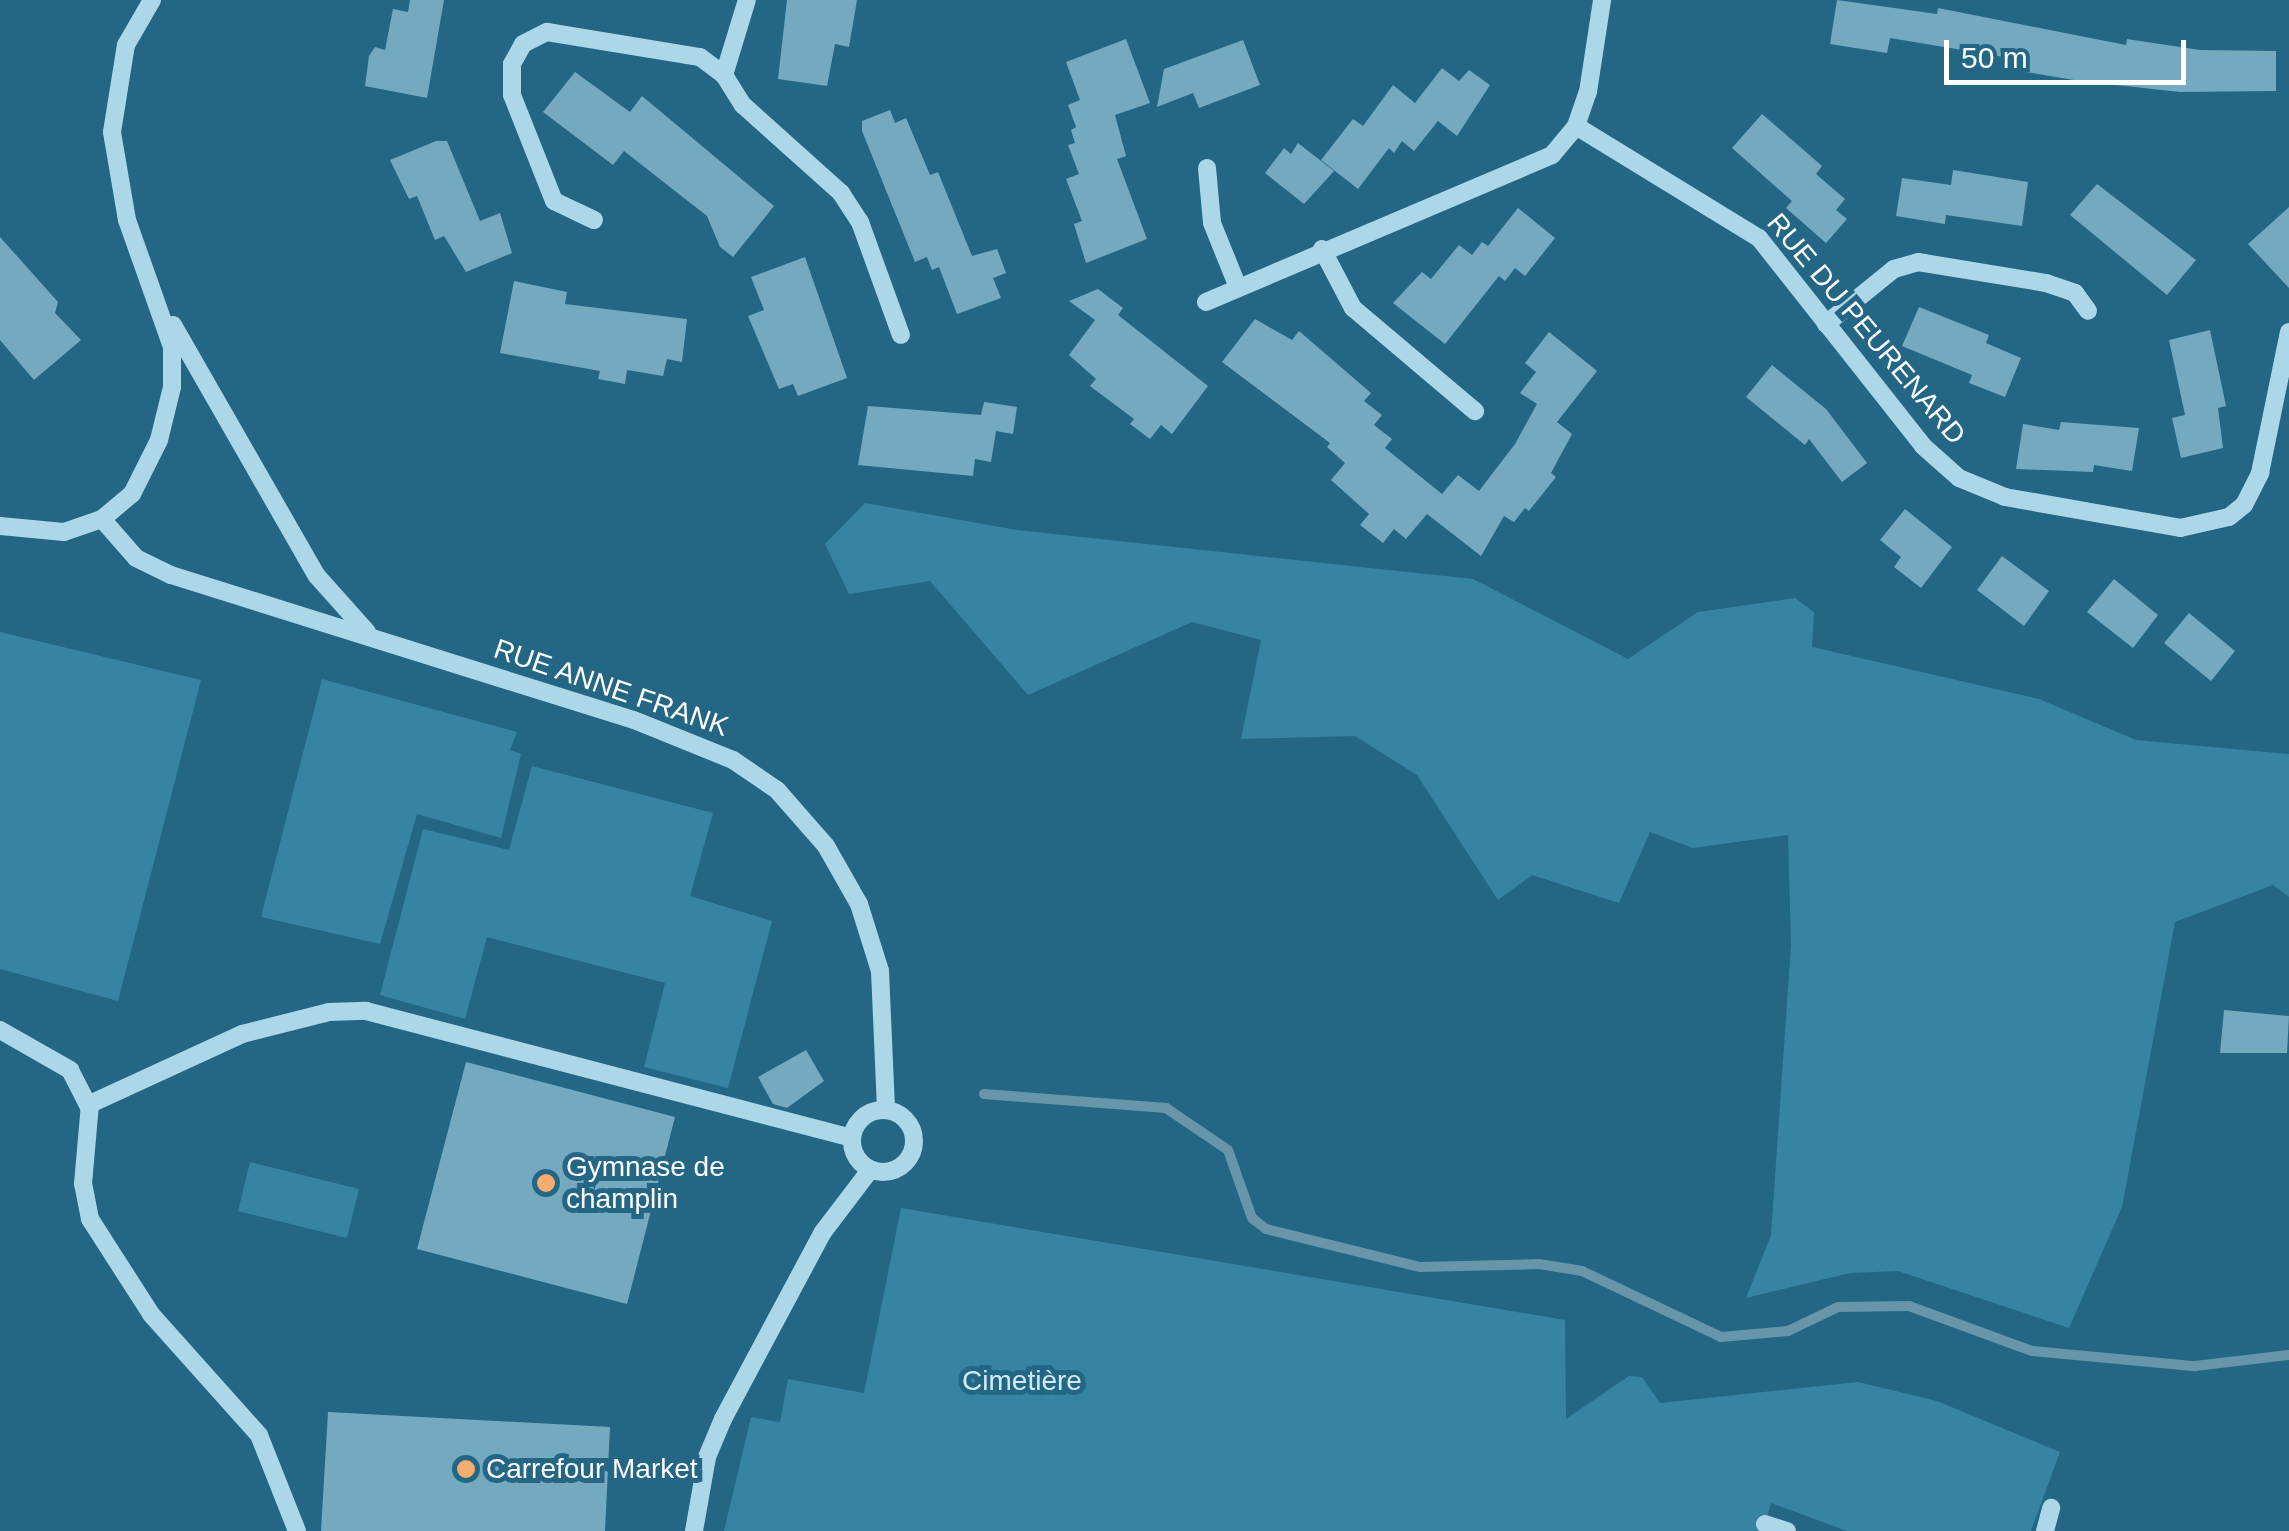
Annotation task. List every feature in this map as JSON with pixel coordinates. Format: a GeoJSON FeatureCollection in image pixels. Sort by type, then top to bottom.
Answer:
{"type":"FeatureCollection","features":[{"type":"Feature","properties":{"kind":"street"},"geometry":{"type":"LineString","coordinates":[[152,0],[126,45],[112,132],[127,220],[164,311],[317,576],[370,636]]}},
{"type":"Feature","properties":{"kind":"street"},"geometry":{"type":"LineString","coordinates":[[724,75],[748,0]]}},
{"type":"Feature","properties":{"kind":"street"},"geometry":{"type":"LineString","coordinates":[[1206,302],[1322,249],[1535,166],[1576,126],[1602,0]]}},
{"type":"Feature","properties":{"kind":"street"},"geometry":{"type":"LineString","coordinates":[[594,220],[554,201],[512,95],[512,64],[523,44],[547,32],[700,57],[724,75],[743,104],[841,193],[860,222],[900,335]]}},
{"type":"Feature","properties":{"kind":"street","name":"RUE DU PEURENARD"},"geometry":{"type":"LineString","coordinates":[[1576,126],[1759,238],[1923,446],[1959,478],[2020,501],[2180,528],[2229,517],[2254,491],[2289,332]]}},
{"type":"Feature","properties":{"kind":"street"},"geometry":{"type":"LineString","coordinates":[[1207,168],[1212,223],[1237,285]]}},
{"type":"Feature","properties":{"kind":"street"},"geometry":{"type":"LineString","coordinates":[[1322,249],[1353,308],[1476,411]]}},
{"type":"Feature","properties":{"kind":"street"},"geometry":{"type":"LineString","coordinates":[[1826,324],[1894,269],[1918,262],[2046,283],[2075,293],[2088,311]]}},
{"type":"Feature","properties":{"kind":"street"},"geometry":{"type":"LineString","coordinates":[[0,526],[64,532],[102,519],[132,494],[159,440],[172,387],[164,311]]}},
{"type":"Feature","properties":{"kind":"street","name":"RUE ANNE FRANK"},"geometry":{"type":"LineString","coordinates":[[102,519],[136,558],[172,575],[677,736],[733,760],[777,790],[826,846],[859,904],[880,970],[886,1110]]}},
{"type":"Feature","properties":{"kind":"street"},"geometry":{"type":"LineString","coordinates":[[89,1107],[242,1034],[328,1012],[366,1012],[852,1138]]}},
{"type":"Feature","properties":{"kind":"street"},"geometry":{"type":"LineString","coordinates":[[0,1030],[70,1070],[89,1107],[83,1184],[90,1219],[150,1314],[259,1435],[296,1531]]}},
{"type":"Feature","properties":{"kind":"street"},"geometry":{"type":"LineString","coordinates":[[886,1110],[910,1126],[912,1154],[898,1168],[870,1170],[856,1157],[852,1138],[868,1114],[886,1110]]}},
{"type":"Feature","properties":{"kind":"street"},"geometry":{"type":"LineString","coordinates":[[694,1531],[707,1457],[723,1419],[824,1232],[870,1170]]}},
{"type":"Feature","properties":{"kind":"street"},"geometry":{"type":"LineString","coordinates":[[2046,1531],[2051,1508]]}},
{"type":"Feature","properties":{"kind":"street"},"geometry":{"type":"LineString","coordinates":[[1765,1524],[1786,1531]]}},
{"type":"Feature","properties":{"kind":"green space"},"geometry":{"type":"Polygon","coordinates":[[[865,503],[1017,530],[1473,579],[1628,659],[1698,612],[1795,598],[1814,612],[1812,647],[2039,699],[2136,740],[2289,754],[2289,897],[2273,885],[2175,922],[2122,1207],[2069,1328],[1898,1271],[1850,1273],[1746,1298],[1771,1235],[1791,945],[1788,835],[1693,848],[1650,832],[1619,903],[1532,875],[1498,900],[1417,775],[1355,736],[1241,739],[1261,640],[1192,622],[1028,695],[930,581],[849,594],[825,544],[865,503]]]}},
{"type":"Feature","properties":{"kind":"green space"},"geometry":{"type":"Polygon","coordinates":[[[0,632],[201,680],[118,1001],[0,969],[0,632]]]}},
{"type":"Feature","properties":{"kind":"green space"},"geometry":{"type":"Polygon","coordinates":[[[322,679],[517,732],[510,750],[521,754],[501,838],[417,814],[380,944],[261,917],[322,679]]]}},
{"type":"Feature","properties":{"kind":"green space"},"geometry":{"type":"Polygon","coordinates":[[[532,766],[713,813],[690,896],[772,921],[728,1088],[644,1067],[665,983],[487,937],[465,1019],[380,995],[423,829],[509,850],[532,766]]]}},
{"type":"Feature","properties":{"kind":"green space"},"geometry":{"type":"Polygon","coordinates":[[[250,1162],[359,1189],[347,1238],[238,1211],[250,1162]]]}},
{"type":"Feature","properties":{"kind":"green space","name":"Cimetière"},"geometry":{"type":"Polygon","coordinates":[[[901,1208],[1565,1320],[1566,1419],[1629,1376],[1642,1377],[1660,1403],[1858,1382],[1937,1401],[2060,1452],[2031,1531],[1847,1531],[1771,1503],[1763,1531],[724,1531],[751,1417],[780,1422],[788,1379],[864,1393],[901,1208]]]}},
{"type":"Feature","properties":{"kind":"building"},"geometry":{"type":"Polygon","coordinates":[[[410,0],[444,0],[427,98],[365,86],[369,56],[375,47],[385,50],[393,9],[408,12],[410,0]]]}},
{"type":"Feature","properties":{"kind":"building"},"geometry":{"type":"Polygon","coordinates":[[[787,0],[857,0],[849,47],[835,44],[827,86],[778,79],[787,0]]]}},
{"type":"Feature","properties":{"kind":"building"},"geometry":{"type":"Polygon","coordinates":[[[1837,0],[1937,14],[1938,8],[2126,45],[2127,39],[2200,50],[2276,51],[2276,91],[2180,92],[2080,81],[2026,72],[2028,61],[1890,38],[1887,53],[1830,44],[1837,0]]]}},
{"type":"Feature","properties":{"kind":"building"},"geometry":{"type":"Polygon","coordinates":[[[1126,39],[1150,103],[1115,115],[1126,156],[1117,159],[1147,239],[1086,263],[1074,224],[1082,221],[1066,179],[1079,174],[1068,145],[1075,143],[1071,130],[1076,127],[1068,105],[1080,100],[1066,62],[1126,39]]]}},
{"type":"Feature","properties":{"kind":"building"},"geometry":{"type":"Polygon","coordinates":[[[1243,40],[1260,85],[1199,108],[1193,93],[1157,107],[1164,69],[1243,40]]]}},
{"type":"Feature","properties":{"kind":"building"},"geometry":{"type":"Polygon","coordinates":[[[1442,68],[1459,81],[1469,70],[1490,85],[1457,136],[1438,121],[1414,151],[1402,141],[1394,153],[1389,148],[1358,189],[1321,160],[1353,119],[1363,126],[1393,85],[1415,103],[1442,68]]]}},
{"type":"Feature","properties":{"kind":"building"},"geometry":{"type":"Polygon","coordinates":[[[575,72],[630,112],[642,96],[774,206],[733,257],[720,247],[707,216],[624,151],[613,165],[543,112],[575,72]]]}},
{"type":"Feature","properties":{"kind":"building"},"geometry":{"type":"Polygon","coordinates":[[[890,110],[895,123],[906,118],[930,175],[938,172],[972,256],[997,249],[1006,273],[993,278],[1001,298],[957,314],[939,267],[932,270],[927,257],[915,262],[862,131],[862,121],[890,110]]]}},
{"type":"Feature","properties":{"kind":"building"},"geometry":{"type":"Polygon","coordinates":[[[1762,114],[1822,166],[1816,174],[1845,199],[1836,210],[1847,219],[1826,243],[1786,208],[1792,201],[1732,148],[1762,114]]]}},
{"type":"Feature","properties":{"kind":"building"},"geometry":{"type":"Polygon","coordinates":[[[436,141],[447,141],[480,221],[500,213],[512,253],[466,272],[444,236],[435,240],[417,196],[409,199],[390,160],[436,141]]]}},
{"type":"Feature","properties":{"kind":"building"},"geometry":{"type":"Polygon","coordinates":[[[1298,143],[1334,171],[1304,204],[1265,173],[1284,148],[1291,154],[1298,143]]]}},
{"type":"Feature","properties":{"kind":"building"},"geometry":{"type":"Polygon","coordinates":[[[1953,170],[2028,182],[2022,226],[1946,215],[1945,224],[1896,216],[1902,178],[1951,185],[1953,170]]]}},
{"type":"Feature","properties":{"kind":"building"},"geometry":{"type":"Polygon","coordinates":[[[2097,184],[2196,260],[2167,295],[2070,215],[2097,184]]]}},
{"type":"Feature","properties":{"kind":"building"},"geometry":{"type":"Polygon","coordinates":[[[2289,207],[2289,288],[2248,244],[2289,207]]]}},
{"type":"Feature","properties":{"kind":"building"},"geometry":{"type":"Polygon","coordinates":[[[1518,208],[1555,238],[1525,276],[1515,268],[1505,281],[1499,276],[1445,344],[1393,303],[1422,272],[1431,279],[1459,245],[1472,255],[1482,242],[1488,246],[1518,208]]]}},
{"type":"Feature","properties":{"kind":"building"},"geometry":{"type":"Polygon","coordinates":[[[0,237],[58,302],[55,313],[81,340],[34,380],[0,340],[0,237]]]}},
{"type":"Feature","properties":{"kind":"building"},"geometry":{"type":"Polygon","coordinates":[[[805,257],[847,378],[798,396],[793,384],[779,389],[748,316],[764,310],[751,277],[805,257]]]}},
{"type":"Feature","properties":{"kind":"building"},"geometry":{"type":"Polygon","coordinates":[[[514,281],[567,292],[565,304],[687,319],[682,362],[667,359],[663,376],[627,370],[625,384],[598,379],[600,371],[500,353],[514,281]]]}},
{"type":"Feature","properties":{"kind":"building"},"geometry":{"type":"Polygon","coordinates":[[[1098,289],[1123,308],[1118,315],[1208,386],[1172,434],[1161,425],[1150,439],[1130,424],[1134,419],[1090,386],[1096,379],[1069,355],[1095,320],[1069,301],[1098,289]]]}},
{"type":"Feature","properties":{"kind":"building"},"geometry":{"type":"Polygon","coordinates":[[[1919,307],[1989,335],[1986,343],[2021,358],[2005,397],[1969,383],[1972,375],[1902,346],[1919,307]]]}},
{"type":"Feature","properties":{"kind":"building"},"geometry":{"type":"Polygon","coordinates":[[[1255,319],[1292,340],[1299,331],[1371,393],[1364,401],[1382,415],[1374,425],[1392,439],[1385,448],[1442,494],[1458,475],[1479,491],[1515,444],[1537,404],[1520,393],[1536,372],[1525,363],[1549,332],[1597,371],[1557,422],[1572,434],[1551,473],[1556,477],[1529,511],[1525,508],[1514,522],[1504,516],[1481,556],[1427,514],[1406,539],[1394,529],[1383,543],[1360,525],[1369,514],[1331,480],[1345,463],[1327,447],[1330,443],[1222,362],[1255,319]]]}},
{"type":"Feature","properties":{"kind":"building"},"geometry":{"type":"Polygon","coordinates":[[[2210,330],[2226,406],[2218,408],[2223,448],[2181,458],[2172,418],[2185,415],[2169,340],[2210,330]]]}},
{"type":"Feature","properties":{"kind":"building"},"geometry":{"type":"Polygon","coordinates":[[[1772,365],[1826,409],[1867,463],[1842,482],[1809,439],[1805,445],[1746,397],[1772,365]]]}},
{"type":"Feature","properties":{"kind":"building"},"geometry":{"type":"Polygon","coordinates":[[[984,402],[1017,407],[1013,434],[996,431],[991,462],[975,459],[973,476],[858,465],[868,406],[981,415],[984,402]]]}},
{"type":"Feature","properties":{"kind":"building"},"geometry":{"type":"Polygon","coordinates":[[[2061,422],[2139,428],[2132,471],[2094,465],[2093,472],[2016,469],[2023,424],[2059,430],[2061,422]]]}},
{"type":"Feature","properties":{"kind":"building"},"geometry":{"type":"Polygon","coordinates":[[[1905,509],[1952,547],[1921,588],[1894,567],[1901,557],[1880,540],[1905,509]]]}},
{"type":"Feature","properties":{"kind":"building"},"geometry":{"type":"Polygon","coordinates":[[[2002,556],[2049,591],[2024,626],[1977,590],[2002,556]]]}},
{"type":"Feature","properties":{"kind":"building"},"geometry":{"type":"Polygon","coordinates":[[[2114,579],[2158,615],[2133,648],[2087,612],[2114,579]]]}},
{"type":"Feature","properties":{"kind":"building"},"geometry":{"type":"Polygon","coordinates":[[[2189,613],[2235,651],[2211,681],[2164,643],[2189,613]]]}},
{"type":"Feature","properties":{"kind":"building"},"geometry":{"type":"Polygon","coordinates":[[[2224,1010],[2289,1016],[2287,1053],[2220,1053],[2224,1010]]]}},
{"type":"Feature","properties":{"kind":"building"},"geometry":{"type":"Polygon","coordinates":[[[806,1050],[824,1081],[787,1108],[773,1104],[758,1077],[806,1050]]]}},
{"type":"Feature","properties":{"kind":"building","name":"Gymnase de champlin"},"geometry":{"type":"Polygon","coordinates":[[[466,1062],[675,1117],[627,1304],[417,1249],[466,1062]]]}},
{"type":"Feature","properties":{"kind":"building","name":"Carrefour Market"},"geometry":{"type":"Polygon","coordinates":[[[328,1412],[610,1427],[605,1531],[321,1531],[328,1412]]]}},
{"type":"Feature","properties":{"kind":"waterway"},"geometry":{"type":"LineString","coordinates":[[984,1094],[1166,1108],[1228,1150],[1252,1218],[1266,1229],[1420,1267],[1539,1264],[1582,1271],[1721,1337],[1788,1331],[1838,1307],[1909,1306],[2032,1351],[2195,1366],[2289,1355]]}},
{"type":"Feature","properties":{"kind":"place","name":"Gymnase de champlin"},"geometry":{"type":"Point","coordinates":[546,1183]}},
{"type":"Feature","properties":{"kind":"place","name":"Carrefour Market"},"geometry":{"type":"Point","coordinates":[466,1469]}}]}
